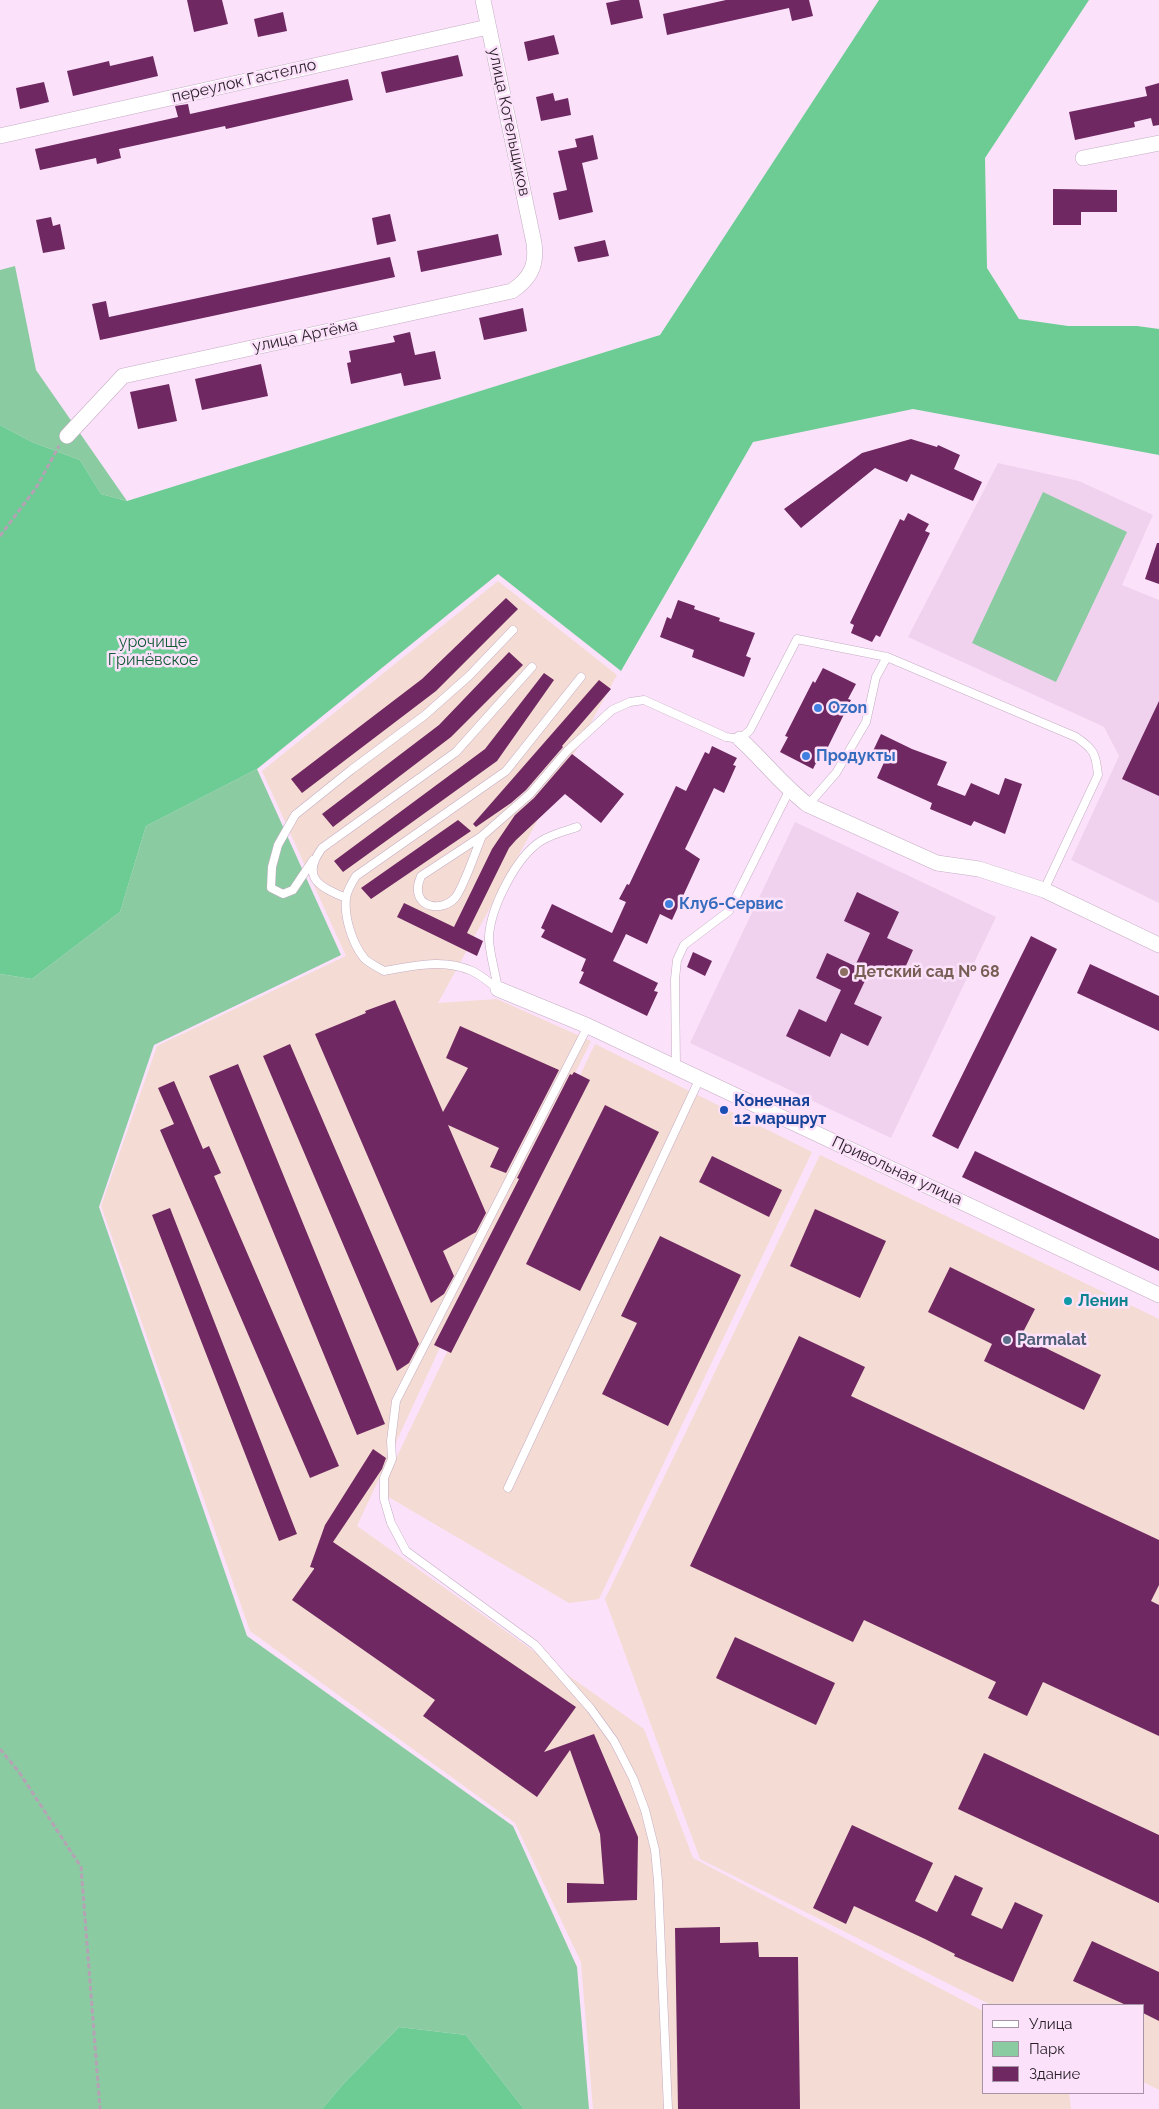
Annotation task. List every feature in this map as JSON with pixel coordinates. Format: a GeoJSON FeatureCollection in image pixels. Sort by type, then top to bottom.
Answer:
{"type":"FeatureCollection","features":[{"type":"Feature","properties":{"kind":"street","name":"улица Котельщиков"},"geometry":{"type":"LineString","coordinates":[[483,0],[534,243]]}},
{"type":"Feature","properties":{"kind":"street","name":"переулок Гастелло"},"geometry":{"type":"LineString","coordinates":[[0,136],[488,27]]}},
{"type":"Feature","properties":{"kind":"street"},"geometry":{"type":"LineString","coordinates":[[1083,158],[1159,142]]}},
{"type":"Feature","properties":{"kind":"street","name":"улица Артёма"},"geometry":{"type":"LineString","coordinates":[[67,436],[123,376],[512,291],[524,283],[533,271],[536,257],[534,243]]}},
{"type":"Feature","properties":{"kind":"street"},"geometry":{"type":"LineString","coordinates":[[740,739],[760,757],[789,791],[808,806],[937,863],[979,869],[1044,890],[1159,945]]}},
{"type":"Feature","properties":{"kind":"street","name":"Привольная улица"},"geometry":{"type":"LineString","coordinates":[[498,989],[588,1026],[1159,1295]]}},
{"type":"Feature","properties":{"kind":"lane"},"geometry":{"type":"LineString","coordinates":[[513,630],[469,676],[425,715],[343,776],[296,815],[278,844],[272,868],[271,888],[283,894],[293,890],[322,848],[456,752],[532,667]]}},
{"type":"Feature","properties":{"kind":"lane"},"geometry":{"type":"LineString","coordinates":[[482,836],[456,897],[445,906],[432,907],[420,898],[418,888],[421,876],[482,836],[530,794],[566,751],[612,710],[630,702],[644,700],[726,738],[740,739],[750,730],[797,639],[887,657],[1076,737],[1090,747],[1096,758],[1098,775],[1044,890]]}},
{"type":"Feature","properties":{"kind":"lane"},"geometry":{"type":"LineString","coordinates":[[808,806],[836,773],[866,722],[876,676],[887,657]]}},
{"type":"Feature","properties":{"kind":"lane"},"geometry":{"type":"LineString","coordinates":[[498,989],[474,971],[446,963],[420,964],[384,971],[365,960],[355,943],[348,919],[346,898],[356,876],[506,770],[581,677]]}},
{"type":"Feature","properties":{"kind":"lane"},"geometry":{"type":"LineString","coordinates":[[676,1067],[675,979],[677,960],[684,945],[729,911],[789,791]]}},
{"type":"Feature","properties":{"kind":"lane"},"geometry":{"type":"LineString","coordinates":[[498,989],[488,937],[494,914],[508,881],[522,858],[542,841],[577,826]]}},
{"type":"Feature","properties":{"kind":"lane"},"geometry":{"type":"LineString","coordinates":[[313,860],[314,878],[324,889],[346,898]]}},
{"type":"Feature","properties":{"kind":"lane"},"geometry":{"type":"LineString","coordinates":[[588,1026],[396,1401],[390,1441],[392,1459],[384,1478],[384,1499],[390,1523],[406,1551],[535,1645],[591,1709],[614,1741],[633,1778],[647,1818],[655,1850],[668,2109]]}},
{"type":"Feature","properties":{"kind":"lane"},"geometry":{"type":"LineString","coordinates":[[508,1488],[700,1078]]}},
{"type":"Feature","properties":{"kind":"path"},"geometry":{"type":"LineString","coordinates":[[0,536],[36,488],[53,456],[67,436]]}},
{"type":"Feature","properties":{"kind":"path"},"geometry":{"type":"LineString","coordinates":[[0,1749],[19,1772],[82,1867],[100,2109]]}},
{"type":"Feature","properties":{"kind":"shaded area"},"geometry":{"type":"Polygon","coordinates":[[[998,463],[1079,481],[1153,515],[1122,585],[1159,600],[1159,903],[1071,860],[1119,756],[1104,727],[908,637],[998,463]]]}},
{"type":"Feature","properties":{"kind":"shaded area"},"geometry":{"type":"Polygon","coordinates":[[[498,581],[617,675],[438,1003],[497,999],[591,1041],[444,1339],[357,1526],[644,1729],[693,1858],[982,2010],[982,2094],[1069,2094],[1071,2109],[593,2109],[581,1962],[515,1823],[250,1631],[101,1206],[157,1046],[346,956],[262,771],[498,581]]]}},
{"type":"Feature","properties":{"kind":"shaded area"},"geometry":{"type":"Polygon","coordinates":[[[795,822],[996,917],[891,1138],[690,1043],[795,822]]]}},
{"type":"Feature","properties":{"kind":"shaded area"},"geometry":{"type":"Polygon","coordinates":[[[595,1044],[812,1152],[599,1599],[569,1603],[380,1492],[595,1044]]]}},
{"type":"Feature","properties":{"kind":"shaded area"},"geometry":{"type":"Polygon","coordinates":[[[820,1155],[1159,1319],[1159,2090],[1144,2082],[1144,2004],[989,2004],[700,1859],[605,1599],[820,1155]]]}},
{"type":"Feature","properties":{"kind":"green space","name":"урочище Гринёвское"},"geometry":{"type":"Polygon","coordinates":[[[879,0],[1089,0],[985,158],[987,268],[1019,319],[1068,326],[1137,326],[1159,329],[1159,455],[913,409],[753,442],[621,671],[498,574],[257,769],[146,826],[120,912],[32,979],[0,974],[0,425],[32,442],[80,460],[101,494],[127,501],[660,335],[879,0]]]}},
{"type":"Feature","properties":{"kind":"green space"},"geometry":{"type":"Polygon","coordinates":[[[15,266],[36,370],[127,501],[101,494],[80,460],[32,442],[0,425],[0,270],[15,266]]]}},
{"type":"Feature","properties":{"kind":"green space"},"geometry":{"type":"Polygon","coordinates":[[[1043,492],[1127,532],[1056,682],[972,643],[1043,492]]]}},
{"type":"Feature","properties":{"kind":"green space"},"geometry":{"type":"Polygon","coordinates":[[[257,769],[341,955],[154,1045],[99,1207],[247,1636],[513,1826],[577,1967],[589,2109],[524,2109],[466,2035],[399,2027],[344,2083],[322,2109],[0,2109],[0,974],[32,979],[120,912],[146,826],[257,769]]]}},
{"type":"Feature","properties":{"kind":"green space"},"geometry":{"type":"Polygon","coordinates":[[[399,2027],[466,2035],[524,2109],[322,2109],[344,2083],[399,2027]]]}},
{"type":"Feature","properties":{"kind":"building"},"geometry":{"type":"Polygon","coordinates":[[[187,0],[222,0],[228,24],[194,32],[187,0]]]}},
{"type":"Feature","properties":{"kind":"building"},"geometry":{"type":"Polygon","coordinates":[[[621,0],[639,0],[643,18],[611,25],[606,3],[621,0]]]}},
{"type":"Feature","properties":{"kind":"building"},"geometry":{"type":"Polygon","coordinates":[[[726,0],[809,0],[813,16],[792,21],[789,8],[667,35],[663,14],[726,0]]]}},
{"type":"Feature","properties":{"kind":"building"},"geometry":{"type":"Polygon","coordinates":[[[283,12],[287,31],[258,37],[254,19],[283,12]]]}},
{"type":"Feature","properties":{"kind":"building"},"geometry":{"type":"Polygon","coordinates":[[[554,35],[559,54],[528,61],[524,42],[554,35]]]}},
{"type":"Feature","properties":{"kind":"building"},"geometry":{"type":"Polygon","coordinates":[[[458,55],[463,76],[386,93],[381,72],[458,55]]]}},
{"type":"Feature","properties":{"kind":"building"},"geometry":{"type":"Polygon","coordinates":[[[153,56],[158,76],[73,96],[67,71],[109,61],[110,66],[153,56]]]}},
{"type":"Feature","properties":{"kind":"building"},"geometry":{"type":"Polygon","coordinates":[[[348,79],[353,100],[226,129],[225,126],[119,149],[121,158],[97,164],[96,158],[40,170],[35,149],[178,117],[175,106],[188,104],[190,114],[348,79]]]}},
{"type":"Feature","properties":{"kind":"building"},"geometry":{"type":"Polygon","coordinates":[[[44,82],[49,102],[20,109],[16,88],[44,82]]]}},
{"type":"Feature","properties":{"kind":"building"},"geometry":{"type":"Polygon","coordinates":[[[1159,83],[1159,125],[1153,126],[1151,118],[1134,122],[1135,127],[1075,140],[1069,112],[1147,96],[1145,87],[1159,83]]]}},
{"type":"Feature","properties":{"kind":"building"},"geometry":{"type":"Polygon","coordinates":[[[553,93],[555,101],[568,98],[571,115],[541,121],[536,97],[553,93]]]}},
{"type":"Feature","properties":{"kind":"building"},"geometry":{"type":"Polygon","coordinates":[[[593,135],[598,159],[582,163],[593,212],[559,220],[553,193],[567,190],[558,151],[577,147],[575,139],[593,135]]]}},
{"type":"Feature","properties":{"kind":"building"},"geometry":{"type":"Polygon","coordinates":[[[1053,189],[1117,190],[1117,212],[1081,212],[1081,225],[1053,225],[1053,189]]]}},
{"type":"Feature","properties":{"kind":"building"},"geometry":{"type":"Polygon","coordinates":[[[390,214],[396,241],[377,245],[372,218],[390,214]]]}},
{"type":"Feature","properties":{"kind":"building"},"geometry":{"type":"Polygon","coordinates":[[[51,217],[53,226],[60,224],[65,249],[43,253],[36,220],[51,217]]]}},
{"type":"Feature","properties":{"kind":"building"},"geometry":{"type":"Polygon","coordinates":[[[498,234],[502,255],[421,272],[417,251],[498,234]]]}},
{"type":"Feature","properties":{"kind":"building"},"geometry":{"type":"Polygon","coordinates":[[[605,240],[609,256],[578,262],[574,247],[605,240]]]}},
{"type":"Feature","properties":{"kind":"building"},"geometry":{"type":"Polygon","coordinates":[[[390,257],[395,277],[100,340],[92,304],[106,301],[109,317],[390,257]]]}},
{"type":"Feature","properties":{"kind":"building"},"geometry":{"type":"Polygon","coordinates":[[[523,308],[527,331],[484,340],[479,318],[523,308]]]}},
{"type":"Feature","properties":{"kind":"building"},"geometry":{"type":"Polygon","coordinates":[[[410,332],[415,355],[435,351],[441,379],[404,386],[401,373],[351,384],[347,363],[351,362],[349,351],[395,342],[393,336],[410,332]]]}},
{"type":"Feature","properties":{"kind":"building"},"geometry":{"type":"Polygon","coordinates":[[[261,364],[268,396],[202,410],[195,379],[261,364]]]}},
{"type":"Feature","properties":{"kind":"building"},"geometry":{"type":"Polygon","coordinates":[[[169,384],[177,421],[138,429],[130,392],[169,384]]]}},
{"type":"Feature","properties":{"kind":"building"},"geometry":{"type":"Polygon","coordinates":[[[911,439],[937,447],[938,445],[960,455],[954,469],[982,482],[973,501],[911,474],[907,482],[875,468],[801,528],[784,509],[862,453],[911,439]]]}},
{"type":"Feature","properties":{"kind":"building"},"geometry":{"type":"Polygon","coordinates":[[[908,513],[929,524],[925,531],[930,533],[880,637],[876,635],[872,642],[851,633],[854,625],[850,623],[900,519],[904,521],[908,513]]]}},
{"type":"Feature","properties":{"kind":"building"},"geometry":{"type":"Polygon","coordinates":[[[1157,543],[1159,543],[1159,584],[1145,579],[1157,543]]]}},
{"type":"Feature","properties":{"kind":"building"},"geometry":{"type":"Polygon","coordinates":[[[506,598],[518,609],[436,691],[302,793],[291,779],[422,679],[506,598]]]}},
{"type":"Feature","properties":{"kind":"building"},"geometry":{"type":"Polygon","coordinates":[[[678,600],[695,606],[694,609],[720,618],[719,621],[755,633],[746,656],[751,658],[744,677],[692,657],[694,650],[660,637],[667,617],[671,619],[678,600]]]}},
{"type":"Feature","properties":{"kind":"building"},"geometry":{"type":"Polygon","coordinates":[[[509,652],[523,665],[451,737],[333,827],[322,814],[439,725],[509,652]]]}},
{"type":"Feature","properties":{"kind":"building"},"geometry":{"type":"Polygon","coordinates":[[[823,668],[856,684],[848,699],[851,700],[824,755],[821,753],[813,769],[780,752],[788,737],[785,736],[813,681],[815,683],[823,668]]]}},
{"type":"Feature","properties":{"kind":"building"},"geometry":{"type":"Polygon","coordinates":[[[544,673],[554,680],[497,761],[343,872],[334,861],[485,749],[544,673]]]}},
{"type":"Feature","properties":{"kind":"building"},"geometry":{"type":"Polygon","coordinates":[[[599,680],[611,689],[563,747],[526,790],[511,803],[476,827],[473,824],[599,680]]]}},
{"type":"Feature","properties":{"kind":"building"},"geometry":{"type":"Polygon","coordinates":[[[1159,701],[1159,796],[1122,779],[1159,701]]]}},
{"type":"Feature","properties":{"kind":"building"},"geometry":{"type":"Polygon","coordinates":[[[881,734],[912,749],[947,762],[937,785],[965,796],[971,783],[999,795],[1005,778],[1022,784],[1005,834],[974,821],[971,826],[930,809],[932,803],[877,778],[886,758],[873,751],[881,734]]]}},
{"type":"Feature","properties":{"kind":"building"},"geometry":{"type":"Polygon","coordinates":[[[712,746],[737,758],[733,765],[736,766],[724,793],[714,788],[685,849],[700,859],[672,920],[660,914],[647,944],[626,934],[613,961],[658,983],[654,991],[658,992],[647,1016],[579,983],[584,972],[581,971],[586,959],[541,937],[545,930],[541,928],[552,904],[612,933],[626,902],[619,899],[627,884],[629,885],[676,786],[686,791],[705,752],[709,754],[712,746]]]}},
{"type":"Feature","properties":{"kind":"building"},"geometry":{"type":"Polygon","coordinates":[[[572,754],[624,794],[601,823],[565,794],[516,840],[509,848],[467,933],[483,941],[477,956],[397,917],[404,903],[454,927],[492,849],[515,815],[534,798],[572,754]]]}},
{"type":"Feature","properties":{"kind":"building"},"geometry":{"type":"Polygon","coordinates":[[[458,820],[471,831],[371,899],[361,888],[458,820]]]}},
{"type":"Feature","properties":{"kind":"building","name":"Детский сад № 68"},"geometry":{"type":"Polygon","coordinates":[[[857,892],[899,912],[887,938],[913,950],[900,979],[872,966],[854,1004],[882,1017],[868,1046],[841,1033],[830,1057],[786,1036],[799,1009],[826,1022],[841,990],[816,978],[827,953],[855,966],[870,933],[844,921],[857,892]]]}},
{"type":"Feature","properties":{"kind":"building"},"geometry":{"type":"Polygon","coordinates":[[[1031,936],[1057,949],[958,1149],[932,1136],[1031,936]]]}},
{"type":"Feature","properties":{"kind":"building"},"geometry":{"type":"Polygon","coordinates":[[[693,952],[712,961],[705,976],[687,967],[693,952]]]}},
{"type":"Feature","properties":{"kind":"building"},"geometry":{"type":"Polygon","coordinates":[[[1090,964],[1159,996],[1159,1031],[1077,993],[1090,964]]]}},
{"type":"Feature","properties":{"kind":"building"},"geometry":{"type":"Polygon","coordinates":[[[395,1000],[443,1112],[468,1068],[446,1058],[460,1026],[559,1070],[506,1173],[490,1167],[499,1148],[448,1125],[486,1213],[476,1232],[443,1251],[454,1276],[444,1294],[431,1303],[315,1034],[366,1013],[365,1011],[395,1000]]]}},
{"type":"Feature","properties":{"kind":"building"},"geometry":{"type":"Polygon","coordinates":[[[290,1044],[419,1344],[409,1363],[397,1371],[263,1056],[290,1044]]]}},
{"type":"Feature","properties":{"kind":"building"},"geometry":{"type":"Polygon","coordinates":[[[238,1064],[385,1424],[357,1435],[209,1076],[238,1064]]]}},
{"type":"Feature","properties":{"kind":"building"},"geometry":{"type":"Polygon","coordinates":[[[574,1072],[590,1080],[451,1353],[434,1345],[519,1179],[517,1178],[570,1074],[572,1075],[574,1072]]]}},
{"type":"Feature","properties":{"kind":"building"},"geometry":{"type":"Polygon","coordinates":[[[174,1081],[203,1149],[209,1146],[221,1173],[214,1176],[339,1466],[310,1478],[160,1130],[174,1124],[158,1088],[174,1081]]]}},
{"type":"Feature","properties":{"kind":"building"},"geometry":{"type":"Polygon","coordinates":[[[605,1105],[659,1132],[580,1291],[526,1264],[605,1105]]]}},
{"type":"Feature","properties":{"kind":"building"},"geometry":{"type":"Polygon","coordinates":[[[975,1151],[1159,1239],[1159,1271],[962,1177],[975,1151]]]}},
{"type":"Feature","properties":{"kind":"building"},"geometry":{"type":"Polygon","coordinates":[[[712,1156],[782,1190],[769,1217],[699,1182],[712,1156]]]}},
{"type":"Feature","properties":{"kind":"building"},"geometry":{"type":"Polygon","coordinates":[[[170,1208],[297,1534],[279,1541],[152,1215],[170,1208]]]}},
{"type":"Feature","properties":{"kind":"building"},"geometry":{"type":"Polygon","coordinates":[[[815,1209],[886,1241],[860,1298],[790,1266],[815,1209]]]}},
{"type":"Feature","properties":{"kind":"building"},"geometry":{"type":"Polygon","coordinates":[[[660,1236],[741,1275],[668,1426],[602,1394],[637,1323],[621,1316],[660,1236]]]}},
{"type":"Feature","properties":{"kind":"building","name":"Parmalat"},"geometry":{"type":"Polygon","coordinates":[[[950,1267],[1035,1309],[1021,1336],[1101,1375],[1084,1410],[984,1361],[992,1344],[928,1312],[950,1267]]]}},
{"type":"Feature","properties":{"kind":"building"},"geometry":{"type":"Polygon","coordinates":[[[799,1336],[865,1367],[851,1396],[1159,1540],[1159,1585],[1151,1601],[1159,1605],[1159,1736],[1043,1682],[1027,1716],[988,1698],[996,1682],[864,1620],[853,1642],[690,1566],[799,1336]]]}},
{"type":"Feature","properties":{"kind":"building"},"geometry":{"type":"Polygon","coordinates":[[[373,1449],[386,1458],[382,1469],[333,1542],[576,1707],[544,1752],[594,1734],[638,1837],[637,1900],[567,1903],[567,1883],[604,1884],[600,1834],[570,1750],[537,1797],[423,1716],[435,1700],[292,1600],[314,1569],[310,1567],[325,1525],[373,1449]]]}},
{"type":"Feature","properties":{"kind":"building"},"geometry":{"type":"Polygon","coordinates":[[[735,1637],[835,1683],[816,1725],[716,1678],[735,1637]]]}},
{"type":"Feature","properties":{"kind":"building"},"geometry":{"type":"Polygon","coordinates":[[[984,1753],[1159,1835],[1159,1903],[958,1809],[984,1753]]]}},
{"type":"Feature","properties":{"kind":"building"},"geometry":{"type":"Polygon","coordinates":[[[852,1825],[933,1863],[915,1901],[937,1912],[955,1875],[983,1888],[971,1915],[1002,1929],[1015,1902],[1043,1915],[1013,1982],[954,1956],[955,1954],[925,1939],[854,1906],[846,1924],[813,1908],[852,1825]]]}},
{"type":"Feature","properties":{"kind":"building"},"geometry":{"type":"Polygon","coordinates":[[[720,1927],[720,1943],[758,1942],[759,1957],[798,1957],[800,2109],[678,2109],[675,1928],[720,1927]]]}},
{"type":"Feature","properties":{"kind":"building"},"geometry":{"type":"Polygon","coordinates":[[[1092,1941],[1159,1972],[1159,2021],[1144,2014],[1144,2004],[1124,2004],[1073,1981],[1092,1941]]]}},
{"type":"Feature","properties":{"kind":"place","name":"Ozon"},"geometry":{"type":"Point","coordinates":[818,708]}},
{"type":"Feature","properties":{"kind":"place","name":"Продукты"},"geometry":{"type":"Point","coordinates":[806,756]}},
{"type":"Feature","properties":{"kind":"place","name":"Клуб-Сервис"},"geometry":{"type":"Point","coordinates":[669,904]}},
{"type":"Feature","properties":{"kind":"place","name":"Детский сад № 68"},"geometry":{"type":"Point","coordinates":[844,972]}},
{"type":"Feature","properties":{"kind":"place","name":"Конечная 12 маршрут"},"geometry":{"type":"Point","coordinates":[724,1110]}},
{"type":"Feature","properties":{"kind":"place","name":"Ленин"},"geometry":{"type":"Point","coordinates":[1068,1301]}},
{"type":"Feature","properties":{"kind":"place","name":"Parmalat"},"geometry":{"type":"Point","coordinates":[1007,1340]}}]}
